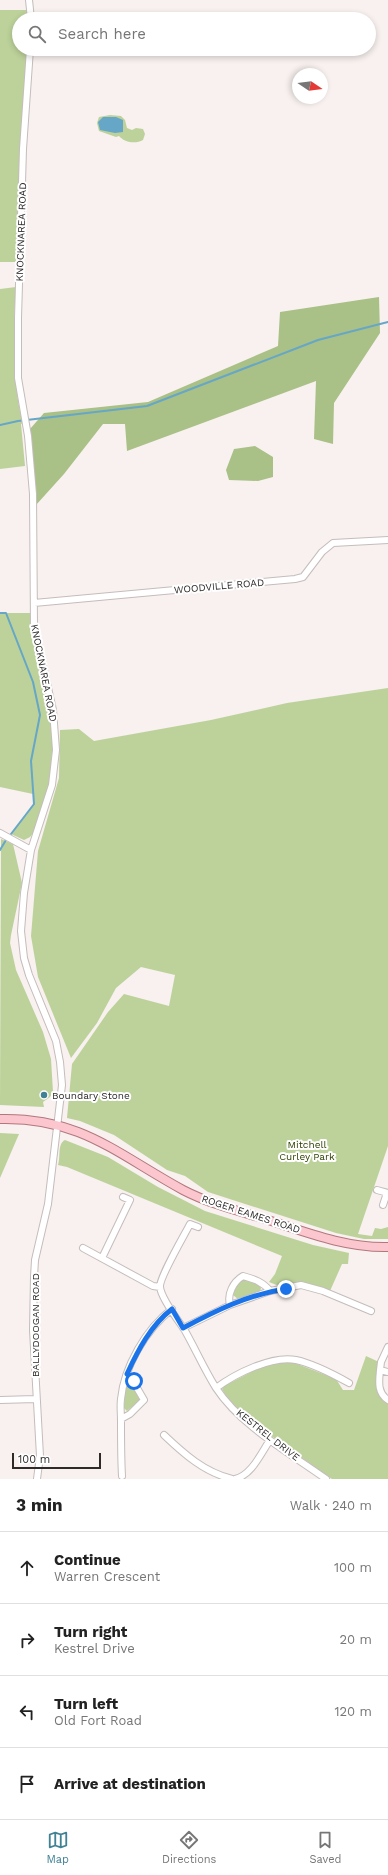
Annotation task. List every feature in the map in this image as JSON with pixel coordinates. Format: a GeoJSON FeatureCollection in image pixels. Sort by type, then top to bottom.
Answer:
{"type":"FeatureCollection","features":[{"type":"Feature","properties":{"kind":"main road","name":"ROGER EAMES ROAD"},"geometry":{"type":"LineString","coordinates":[[0,1119],[32,1120],[83,1132],[112,1147],[183,1190],[209,1202],[346,1244],[374,1248],[388,1247]]}},
{"type":"Feature","properties":{"kind":"street"},"geometry":{"type":"LineString","coordinates":[[29,0],[30,12]]}},
{"type":"Feature","properties":{"kind":"street","name":"KNOCKNAREA ROAD"},"geometry":{"type":"LineString","coordinates":[[30,56],[23,149],[18,318],[18,378],[26,427],[33,494],[34,603],[36,638],[53,710],[56,750],[52,785],[32,850],[24,893],[22,940],[29,975],[53,1032],[59,1056],[62,1085],[58,1125]]}},
{"type":"Feature","properties":{"kind":"street","name":"WOODVILLE ROAD"},"geometry":{"type":"LineString","coordinates":[[34,603],[295,579],[303,577],[322,552],[333,543],[388,540]]}},
{"type":"Feature","properties":{"kind":"street"},"geometry":{"type":"LineString","coordinates":[[0,833],[32,850]]}},
{"type":"Feature","properties":{"kind":"street","name":"BALLYDOOGAN ROAD"},"geometry":{"type":"LineString","coordinates":[[37,1479],[40,1456],[36,1399],[33,1298],[34,1272],[48,1204],[58,1125]]}},
{"type":"Feature","properties":{"kind":"street"},"geometry":{"type":"LineString","coordinates":[[377,1190],[388,1193],[383,1205]]}},
{"type":"Feature","properties":{"kind":"street"},"geometry":{"type":"LineString","coordinates":[[102,1258],[130,1200],[123,1197]]}},
{"type":"Feature","properties":{"kind":"street"},"geometry":{"type":"LineString","coordinates":[[83,1248],[152,1286],[160,1287],[160,1282],[190,1224],[198,1227]]}},
{"type":"Feature","properties":{"kind":"street"},"geometry":{"type":"LineString","coordinates":[[230,1305],[229,1299],[231,1290],[237,1280],[243,1276],[259,1281],[270,1291]]}},
{"type":"Feature","properties":{"kind":"street"},"geometry":{"type":"LineString","coordinates":[[183,1328],[230,1305],[270,1291],[301,1285],[323,1291],[371,1311]]}},
{"type":"Feature","properties":{"kind":"street","name":"KESTREL DRIVE"},"geometry":{"type":"LineString","coordinates":[[160,1287],[216,1388],[243,1418],[270,1440],[326,1479]]}},
{"type":"Feature","properties":{"kind":"street"},"geometry":{"type":"LineString","coordinates":[[122,1476],[120,1400],[127,1374],[142,1343],[161,1319],[172,1309]]}},
{"type":"Feature","properties":{"kind":"street"},"geometry":{"type":"LineString","coordinates":[[388,1347],[381,1362],[379,1384],[380,1390],[388,1400]]}},
{"type":"Feature","properties":{"kind":"street"},"geometry":{"type":"LineString","coordinates":[[216,1388],[254,1367],[272,1361],[288,1359],[297,1360],[324,1370],[349,1383]]}},
{"type":"Feature","properties":{"kind":"street"},"geometry":{"type":"LineString","coordinates":[[380,1370],[388,1372]]}},
{"type":"Feature","properties":{"kind":"street"},"geometry":{"type":"LineString","coordinates":[[121,1419],[130,1414],[144,1400],[134,1381],[127,1374]]}},
{"type":"Feature","properties":{"kind":"street"},"geometry":{"type":"LineString","coordinates":[[0,1400],[36,1399]]}},
{"type":"Feature","properties":{"kind":"street"},"geometry":{"type":"LineString","coordinates":[[164,1435],[182,1452],[202,1467],[220,1476],[232,1479]]}},
{"type":"Feature","properties":{"kind":"street"},"geometry":{"type":"LineString","coordinates":[[235,1479],[242,1477],[249,1471],[270,1440]]}},
{"type":"Feature","properties":{"kind":"green space"},"geometry":{"type":"Polygon","coordinates":[[[0,10],[27,10],[27,12],[12,12],[12,56],[27,56],[17,262],[0,262],[0,10]]]}},
{"type":"Feature","properties":{"kind":"green space"},"geometry":{"type":"Polygon","coordinates":[[[110,115],[121,116],[125,120],[127,128],[132,130],[136,128],[143,129],[145,134],[143,140],[131,142],[124,140],[119,136],[116,137],[99,131],[97,123],[99,117],[110,115]]]}},
{"type":"Feature","properties":{"kind":"green space"},"geometry":{"type":"Polygon","coordinates":[[[16,287],[14,356],[19,408],[23,423],[21,424],[25,466],[0,469],[0,289],[16,287]]]}},
{"type":"Feature","properties":{"kind":"green space"},"geometry":{"type":"Polygon","coordinates":[[[379,297],[380,333],[334,403],[333,444],[314,439],[316,381],[127,451],[125,424],[103,424],[64,474],[36,505],[30,429],[44,413],[148,402],[278,346],[280,312],[379,297]]]}},
{"type":"Feature","properties":{"kind":"green space"},"geometry":{"type":"Polygon","coordinates":[[[255,446],[273,457],[273,477],[258,481],[229,480],[226,470],[234,449],[255,446]]]}},
{"type":"Feature","properties":{"kind":"green space"},"geometry":{"type":"Polygon","coordinates":[[[0,613],[30,613],[31,635],[48,701],[53,743],[49,785],[34,832],[30,837],[24,840],[11,834],[34,804],[33,794],[0,787],[0,613]]]}},
{"type":"Feature","properties":{"kind":"green space","name":"Mitchell Curley Park"},"geometry":{"type":"Polygon","coordinates":[[[388,688],[388,1146],[358,1234],[372,1236],[375,1228],[381,1229],[388,1227],[388,1239],[364,1239],[336,1233],[208,1192],[185,1176],[167,1170],[114,1135],[80,1121],[67,1118],[72,1064],[108,1012],[124,994],[169,1006],[175,975],[141,967],[116,988],[97,1023],[71,1058],[38,977],[31,936],[38,851],[59,778],[60,730],[79,729],[94,741],[211,720],[287,703],[388,688]]]}},
{"type":"Feature","properties":{"kind":"green space"},"geometry":{"type":"Polygon","coordinates":[[[1,839],[13,844],[22,883],[10,943],[16,970],[43,1032],[51,1059],[53,1092],[50,1097],[43,1102],[44,1107],[0,1105],[1,839]]]}},
{"type":"Feature","properties":{"kind":"green space"},"geometry":{"type":"Polygon","coordinates":[[[0,1133],[19,1134],[0,1178],[0,1133]]]}},
{"type":"Feature","properties":{"kind":"green space"},"geometry":{"type":"Polygon","coordinates":[[[65,1140],[108,1157],[158,1187],[205,1211],[313,1245],[349,1253],[348,1264],[342,1264],[330,1291],[303,1283],[278,1285],[269,1282],[275,1274],[282,1256],[67,1167],[58,1165],[61,1144],[65,1140]]]}},
{"type":"Feature","properties":{"kind":"green space"},"geometry":{"type":"Polygon","coordinates":[[[242,1280],[257,1284],[261,1288],[260,1292],[239,1300],[233,1295],[236,1286],[242,1280]]]}},
{"type":"Feature","properties":{"kind":"green space"},"geometry":{"type":"Polygon","coordinates":[[[366,1356],[379,1362],[377,1379],[378,1389],[383,1398],[388,1402],[388,1479],[332,1479],[267,1433],[240,1411],[226,1396],[222,1389],[224,1386],[261,1367],[287,1360],[336,1379],[343,1390],[354,1390],[366,1356]]]}},
{"type":"Feature","properties":{"kind":"green space"},"geometry":{"type":"Polygon","coordinates":[[[129,1383],[141,1399],[127,1411],[124,1408],[125,1389],[129,1383]]]}},
{"type":"Feature","properties":{"kind":"water"},"geometry":{"type":"Polygon","coordinates":[[[103,117],[116,117],[123,120],[123,132],[115,133],[100,130],[98,122],[103,117]]]}},
{"type":"Feature","properties":{"kind":"waterway"},"geometry":{"type":"LineString","coordinates":[[0,425],[18,421],[147,406],[318,340],[388,322]]}},
{"type":"Feature","properties":{"kind":"waterway"},"geometry":{"type":"LineString","coordinates":[[0,613],[6,613],[33,682],[40,715],[31,761],[34,804],[11,834]]}},
{"type":"Feature","properties":{"kind":"waterway"},"geometry":{"type":"LineString","coordinates":[[0,850],[6,840]]}},
{"type":"Feature","properties":{"kind":"place","name":"Boundary Stone"},"geometry":{"type":"Point","coordinates":[44,1095]}},
{"type":"Feature","properties":{"kind":"route"},"geometry":{"type":"LineString","coordinates":[[134,1381],[127,1374],[133,1360],[142,1343],[165,1314],[172,1309],[183,1328],[230,1305],[270,1291],[286,1289]]}}]}
